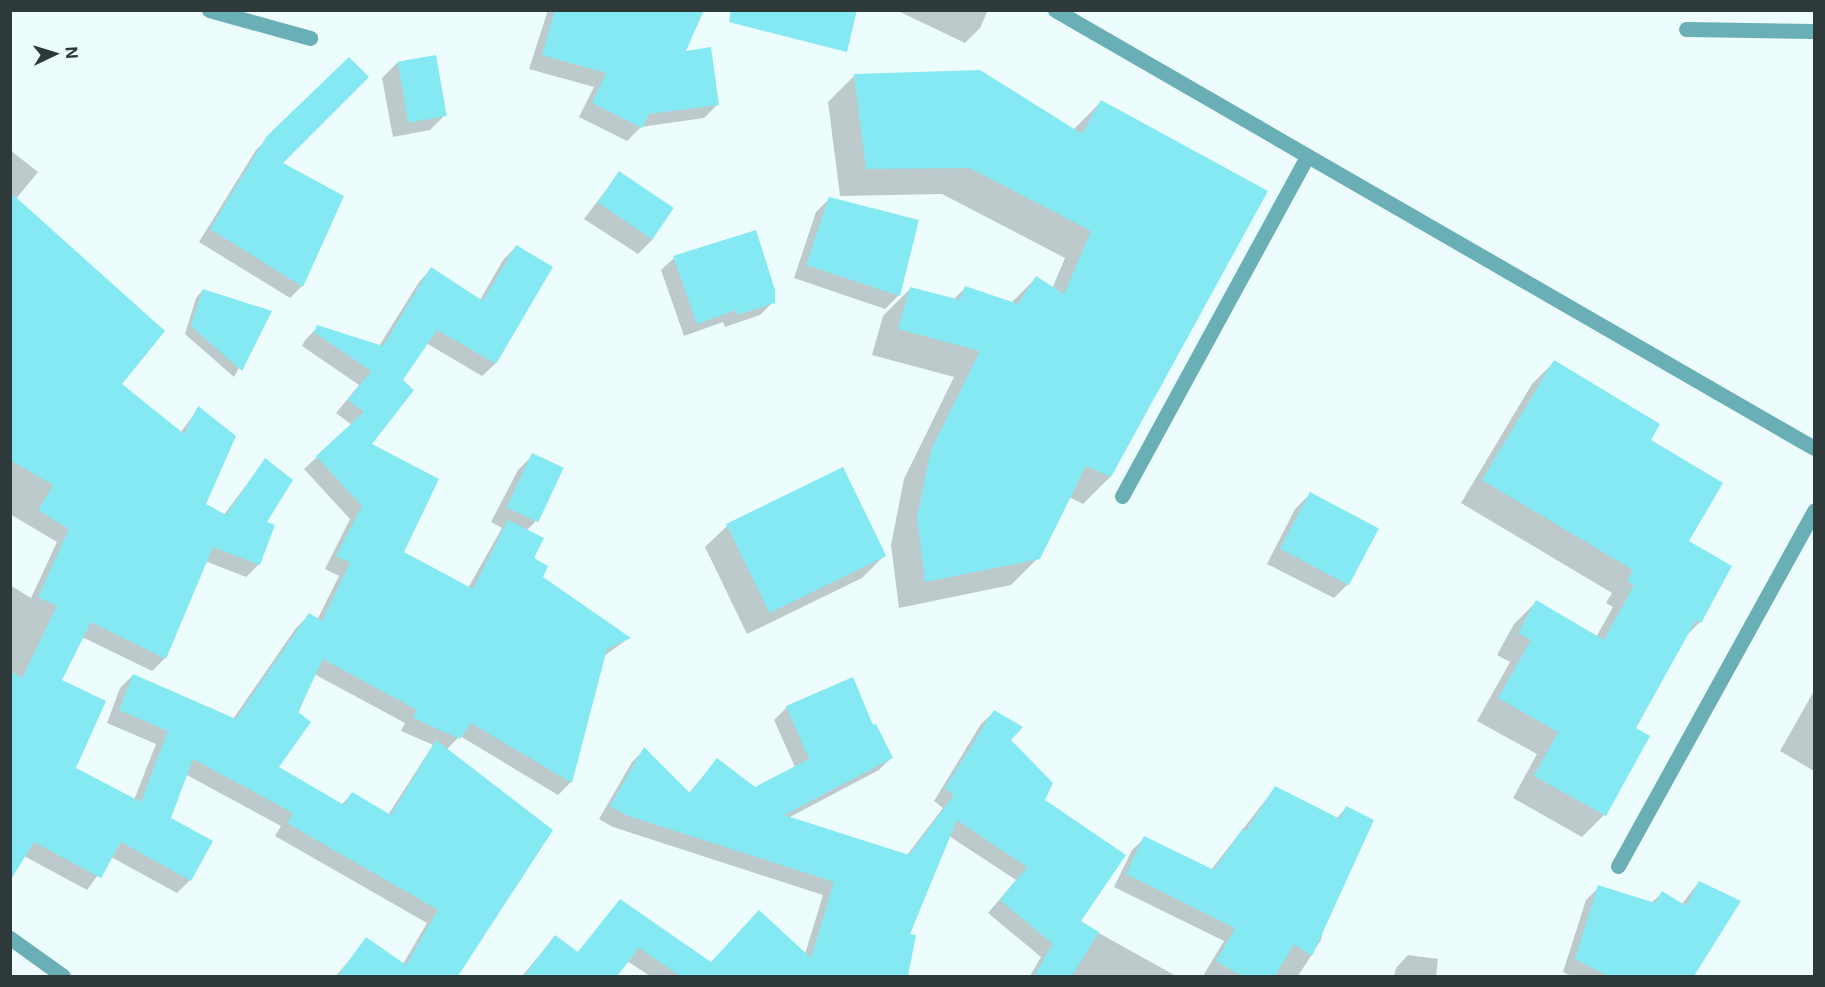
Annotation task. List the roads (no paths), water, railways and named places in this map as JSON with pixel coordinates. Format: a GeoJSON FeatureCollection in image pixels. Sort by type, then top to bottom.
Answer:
{"type":"FeatureCollection","features":[{"type":"Feature","properties":{"kind":"street"},"geometry":{"type":"LineString","coordinates":[[209,10],[309,38]]}},
{"type":"Feature","properties":{"kind":"street"},"geometry":{"type":"LineString","coordinates":[[1055,10],[1306,158],[1815,448]]}},
{"type":"Feature","properties":{"kind":"street"},"geometry":{"type":"LineString","coordinates":[[1686,28],[1815,31]]}},
{"type":"Feature","properties":{"kind":"street"},"geometry":{"type":"LineString","coordinates":[[1122,496],[1306,158]]}},
{"type":"Feature","properties":{"kind":"street"},"geometry":{"type":"LineString","coordinates":[[1618,866],[1815,511]]}},
{"type":"Feature","properties":{"kind":"street"},"geometry":{"type":"LineString","coordinates":[[10,938],[63,976]]}}]}
